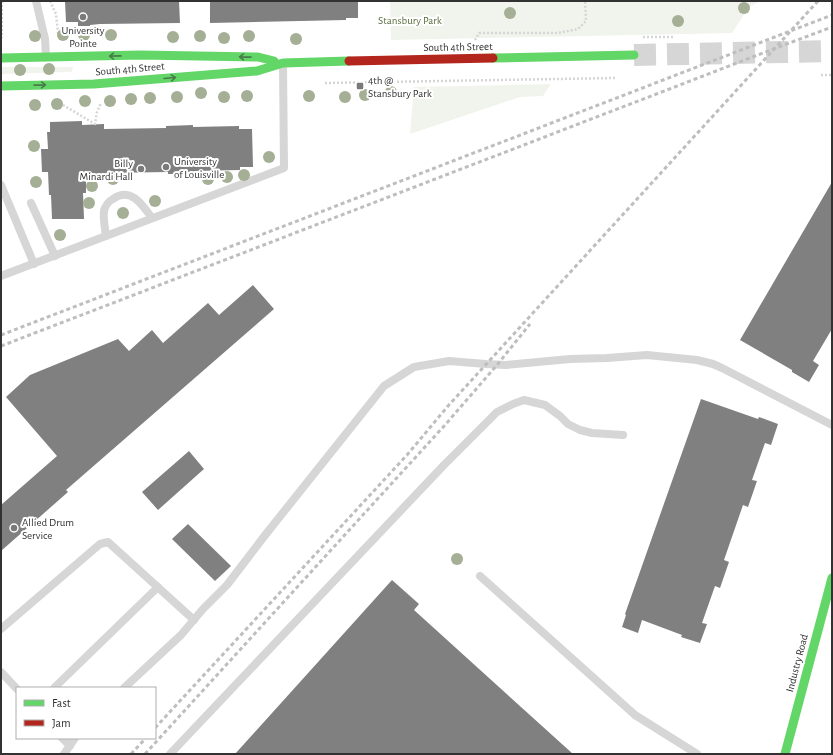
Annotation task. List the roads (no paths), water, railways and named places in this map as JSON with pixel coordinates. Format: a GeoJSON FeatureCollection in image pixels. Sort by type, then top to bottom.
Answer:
{"type":"FeatureCollection","features":[{"type":"Feature","properties":{"kind":"main road","name":"South 4th Street"},"geometry":{"type":"LineString","coordinates":[[1,58],[140,55],[258,57],[283,63],[634,55]]}},
{"type":"Feature","properties":{"kind":"main road","name":"South 4th Street"},"geometry":{"type":"LineString","coordinates":[[1,86],[109,83],[257,71],[283,63]]}},
{"type":"Feature","properties":{"kind":"main road","name":"Industry Road"},"geometry":{"type":"LineString","coordinates":[[785,754],[832,578]]}},
{"type":"Feature","properties":{"kind":"lane"},"geometry":{"type":"LineString","coordinates":[[36,1],[45,39],[46,57]]}},
{"type":"Feature","properties":{"kind":"lane"},"geometry":{"type":"LineString","coordinates":[[1,276],[284,168],[283,63]]}},
{"type":"Feature","properties":{"kind":"lane"},"geometry":{"type":"LineString","coordinates":[[1,185],[34,264]]}},
{"type":"Feature","properties":{"kind":"lane"},"geometry":{"type":"LineString","coordinates":[[106,236],[104,210],[114,197],[123,194],[132,196],[138,200],[152,218]]}},
{"type":"Feature","properties":{"kind":"lane"},"geometry":{"type":"LineString","coordinates":[[31,203],[55,256]]}},
{"type":"Feature","properties":{"kind":"lane"},"geometry":{"type":"LineString","coordinates":[[125,687],[181,635],[203,609],[227,585],[384,386],[414,367],[449,361],[506,364],[647,355],[691,360],[713,364],[722,368],[832,425]]}},
{"type":"Feature","properties":{"kind":"lane"},"geometry":{"type":"LineString","coordinates":[[170,754],[444,465],[497,412],[524,400],[545,405],[568,424],[580,430],[592,433],[623,435]]}},
{"type":"Feature","properties":{"kind":"lane"},"geometry":{"type":"LineString","coordinates":[[1,629],[100,544],[108,542],[194,620]]}},
{"type":"Feature","properties":{"kind":"lane"},"geometry":{"type":"LineString","coordinates":[[480,576],[635,715],[697,754]]}},
{"type":"Feature","properties":{"kind":"lane"},"geometry":{"type":"LineString","coordinates":[[55,687],[158,586]]}},
{"type":"Feature","properties":{"kind":"lane"},"geometry":{"type":"LineString","coordinates":[[1,672],[16,688]]}},
{"type":"Feature","properties":{"kind":"lane"},"geometry":{"type":"LineString","coordinates":[[63,739],[70,746]]}},
{"type":"Feature","properties":{"kind":"lane"},"geometry":{"type":"LineString","coordinates":[[64,754],[74,739]]}},
{"type":"Feature","properties":{"kind":"tunnel"},"geometry":{"type":"LineString","coordinates":[[634,55],[832,51]]}},
{"type":"Feature","properties":{"kind":"railway"},"geometry":{"type":"LineString","coordinates":[[156,727],[407,455],[448,406],[818,1]]}},
{"type":"Feature","properties":{"kind":"railway"},"geometry":{"type":"LineString","coordinates":[[1,335],[832,15]]}},
{"type":"Feature","properties":{"kind":"railway"},"geometry":{"type":"LineString","coordinates":[[1,346],[832,27]]}},
{"type":"Feature","properties":{"kind":"railway"},"geometry":{"type":"LineString","coordinates":[[145,754],[445,425],[530,324]]}},
{"type":"Feature","properties":{"kind":"railway"},"geometry":{"type":"LineString","coordinates":[[131,754],[145,739]]}},
{"type":"Feature","properties":{"kind":"place","name":"University Pointe"},"geometry":{"type":"Point","coordinates":[83,17]}},
{"type":"Feature","properties":{"kind":"place","name":"4th @ Stansbury Park"},"geometry":{"type":"Point","coordinates":[360,86]}},
{"type":"Feature","properties":{"kind":"place","name":"University of Louisville"},"geometry":{"type":"Point","coordinates":[166,167]}},
{"type":"Feature","properties":{"kind":"place","name":"Billy Minardi Hall"},"geometry":{"type":"Point","coordinates":[141,169]}},
{"type":"Feature","properties":{"kind":"place","name":"Allied Drum Service"},"geometry":{"type":"Point","coordinates":[14,528]}},
{"type":"Feature","properties":{"kind":"park label","name":"Stansbury Park"},"geometry":{"type":"Point","coordinates":[410,20]}}]}
